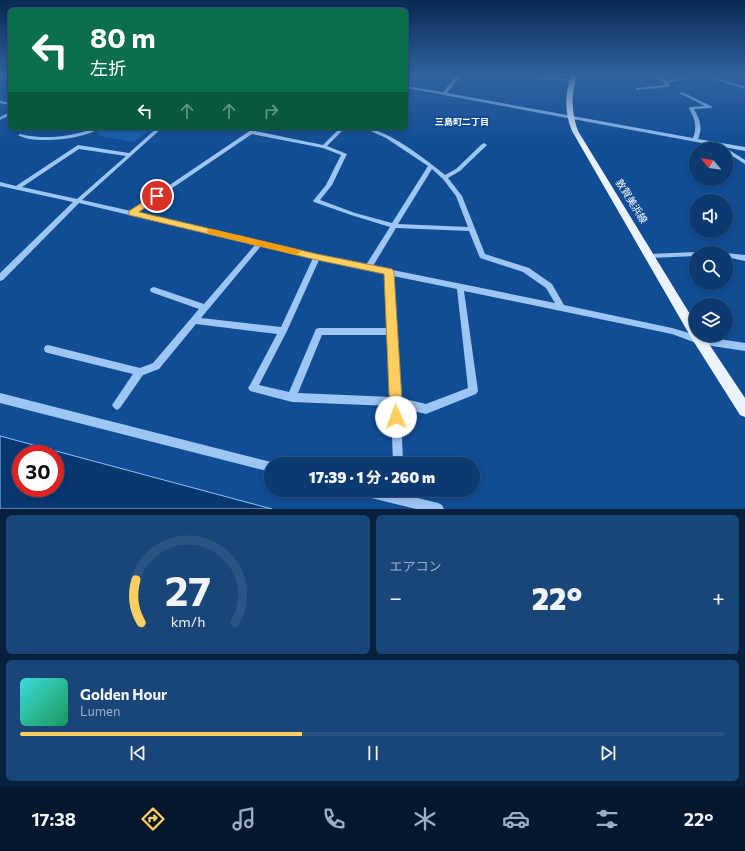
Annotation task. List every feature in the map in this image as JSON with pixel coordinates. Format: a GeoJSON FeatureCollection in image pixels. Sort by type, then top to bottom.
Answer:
{"type":"FeatureCollection","features":[{"type":"Feature","properties":{"kind":"main road","name":"敦賀美浜線"},"geometry":{"type":"LineString","coordinates":[[569,99],[569,118],[582,145],[689,322]]}},
{"type":"Feature","properties":{"kind":"main road","name":"敦賀美浜線"},"geometry":{"type":"LineString","coordinates":[[701,342],[745,410]]}},
{"type":"Feature","properties":{"kind":"street"},"geometry":{"type":"LineString","coordinates":[[469,99],[706,142]]}},
{"type":"Feature","properties":{"kind":"street"},"geometry":{"type":"LineString","coordinates":[[693,99],[711,107],[691,108],[699,122],[700,132],[695,140]]}},
{"type":"Feature","properties":{"kind":"street"},"geometry":{"type":"LineString","coordinates":[[20,135],[27,137],[66,138],[92,130]]}},
{"type":"Feature","properties":{"kind":"street"},"geometry":{"type":"LineString","coordinates":[[0,278],[78,201],[158,130]]}},
{"type":"Feature","properties":{"kind":"street"},"geometry":{"type":"LineString","coordinates":[[132,213],[254,130],[324,147],[344,154],[329,186],[316,201],[394,226],[471,229]]}},
{"type":"Feature","properties":{"kind":"street"},"geometry":{"type":"LineString","coordinates":[[324,147],[341,130]]}},
{"type":"Feature","properties":{"kind":"street"},"geometry":{"type":"LineString","coordinates":[[371,130],[388,137],[431,166],[445,178],[458,196],[482,256],[526,270],[549,286],[561,307]]}},
{"type":"Feature","properties":{"kind":"street"},"geometry":{"type":"LineString","coordinates":[[445,178],[458,170],[484,144]]}},
{"type":"Feature","properties":{"kind":"street"},"geometry":{"type":"LineString","coordinates":[[16,188],[78,147],[130,155]]}},
{"type":"Feature","properties":{"kind":"street"},"geometry":{"type":"LineString","coordinates":[[733,147],[745,149]]}},
{"type":"Feature","properties":{"kind":"street"},"geometry":{"type":"LineString","coordinates":[[733,154],[745,162]]}},
{"type":"Feature","properties":{"kind":"street"},"geometry":{"type":"LineString","coordinates":[[368,268],[431,166]]}},
{"type":"Feature","properties":{"kind":"street"},"geometry":{"type":"LineString","coordinates":[[0,184],[132,213],[317,257],[689,334]]}},
{"type":"Feature","properties":{"kind":"street"},"geometry":{"type":"LineString","coordinates":[[117,405],[140,372],[156,366],[260,243]]}},
{"type":"Feature","properties":{"kind":"street"},"geometry":{"type":"LineString","coordinates":[[650,256],[689,254]]}},
{"type":"Feature","properties":{"kind":"street"},"geometry":{"type":"LineString","coordinates":[[733,256],[745,258]]}},
{"type":"Feature","properties":{"kind":"street"},"geometry":{"type":"LineString","coordinates":[[317,257],[283,331],[253,388],[292,397],[396,402],[426,409],[473,391],[460,286]]}},
{"type":"Feature","properties":{"kind":"street"},"geometry":{"type":"LineString","coordinates":[[389,272],[398,457]]}},
{"type":"Feature","properties":{"kind":"street"},"geometry":{"type":"LineString","coordinates":[[154,290],[206,308]]}},
{"type":"Feature","properties":{"kind":"street"},"geometry":{"type":"LineString","coordinates":[[195,321],[283,331]]}},
{"type":"Feature","properties":{"kind":"street"},"geometry":{"type":"LineString","coordinates":[[292,397],[319,331],[392,332]]}},
{"type":"Feature","properties":{"kind":"street"},"geometry":{"type":"LineString","coordinates":[[723,342],[745,347]]}},
{"type":"Feature","properties":{"kind":"street"},"geometry":{"type":"LineString","coordinates":[[48,349],[140,372]]}},
{"type":"Feature","properties":{"kind":"street"},"geometry":{"type":"LineString","coordinates":[[0,398],[264,465]]}},
{"type":"Feature","properties":{"kind":"street"},"geometry":{"type":"LineString","coordinates":[[391,497],[438,509]]}},
{"type":"Feature","properties":{"kind":"shaded area"},"geometry":{"type":"Polygon","coordinates":[[[149,130],[134,142],[100,136],[96,131],[149,130]]]}},
{"type":"Feature","properties":{"kind":"shaded area"},"geometry":{"type":"Polygon","coordinates":[[[0,436],[34,445],[12,445],[12,497],[64,497],[64,453],[272,509],[0,509],[0,436]]]}},
{"type":"Feature","properties":{"kind":"slow traffic"},"geometry":{"type":"LineString","coordinates":[[211,231],[296,252]]}},
{"type":"Feature","properties":{"kind":"district","name":"三島町二丁目"},"geometry":{"type":"Point","coordinates":[462,122]}},
{"type":"Feature","properties":{"kind":"route"},"geometry":{"type":"LineString","coordinates":[[157,196],[132,213],[317,257],[389,272],[396,417]]}}]}
